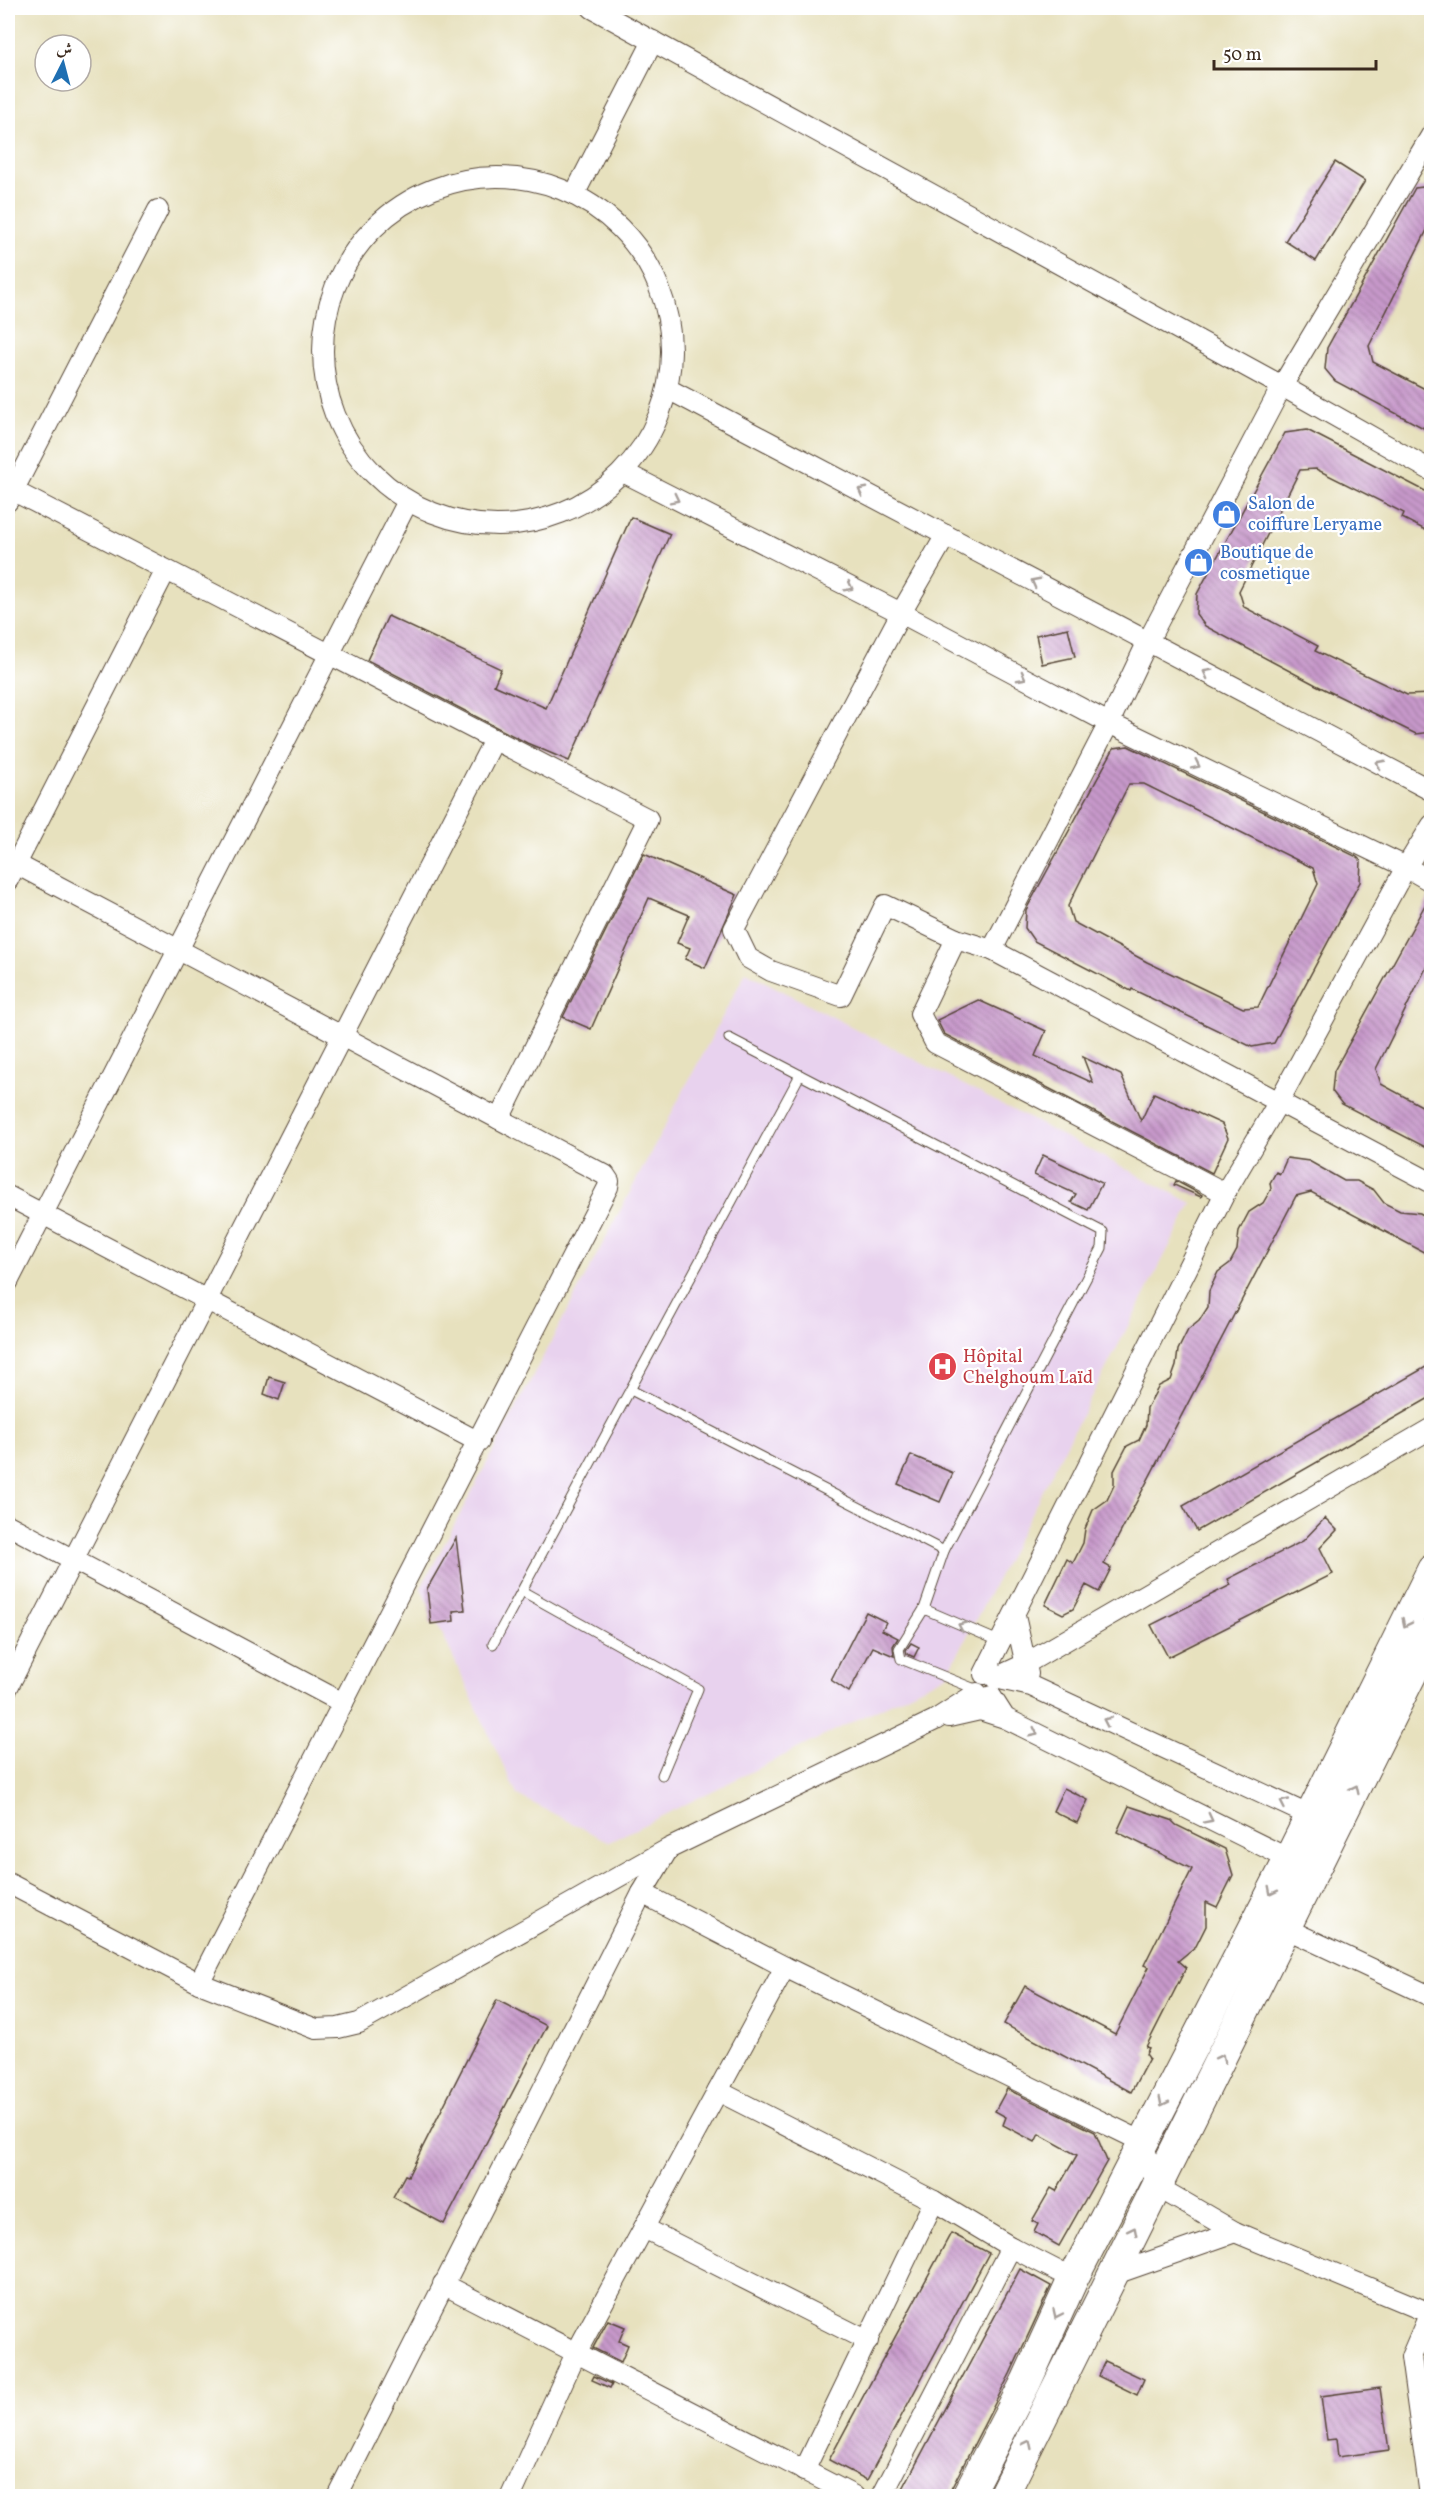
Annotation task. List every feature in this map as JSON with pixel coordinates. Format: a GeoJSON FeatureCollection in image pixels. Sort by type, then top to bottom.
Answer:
{"type":"FeatureCollection","features":[{"type":"Feature","properties":{"kind":"main road"},"geometry":{"type":"LineString","coordinates":[[1323,1823],[1431,1570]]}},
{"type":"Feature","properties":{"kind":"main road"},"geometry":{"type":"LineString","coordinates":[[967,2496],[1026,2382],[1073,2279],[1143,2142],[1431,1633]]}},
{"type":"Feature","properties":{"kind":"main road"},"geometry":{"type":"LineString","coordinates":[[1003,2496],[1156,2186],[1287,1929],[1301,1864]]}},
{"type":"Feature","properties":{"kind":"street"},"geometry":{"type":"LineString","coordinates":[[592,8],[1282,386],[1431,471]]}},
{"type":"Feature","properties":{"kind":"street"},"geometry":{"type":"LineString","coordinates":[[574,195],[653,41]]}},
{"type":"Feature","properties":{"kind":"street"},"geometry":{"type":"LineString","coordinates":[[992,950],[1109,723],[1148,641],[1282,386],[1430,142]]}},
{"type":"Feature","properties":{"kind":"street"},"geometry":{"type":"LineString","coordinates":[[501,177],[538,182],[574,195],[602,212],[627,235],[647,261],[661,291],[670,323],[672,356],[668,389],[651,434],[623,472],[593,497],[558,514],[520,524],[482,525],[444,516],[408,501],[382,482],[360,459],[343,432],[330,403],[324,372],[323,340],[328,308],[342,270],[365,237],[393,211],[435,189],[462,180],[501,177]]}},
{"type":"Feature","properties":{"kind":"street"},"geometry":{"type":"LineString","coordinates":[[158,210],[9,494],[166,570],[648,819],[499,1119]]}},
{"type":"Feature","properties":{"kind":"street"},"geometry":{"type":"LineString","coordinates":[[668,389],[1431,791]]}},
{"type":"Feature","properties":{"kind":"street"},"geometry":{"type":"LineString","coordinates":[[623,472],[902,613],[1109,723],[1406,867],[1431,882]]}},
{"type":"Feature","properties":{"kind":"street"},"geometry":{"type":"LineString","coordinates":[[8,1282],[408,501]]}},
{"type":"Feature","properties":{"kind":"street"},"geometry":{"type":"LineString","coordinates":[[946,535],[734,929],[748,958],[771,971],[841,996],[885,905],[956,939],[992,950],[1431,1183]]}},
{"type":"Feature","properties":{"kind":"street"},"geometry":{"type":"LineString","coordinates":[[166,570],[12,872],[179,950],[605,1175],[609,1181],[479,1442],[199,1983]]}},
{"type":"Feature","properties":{"kind":"street"},"geometry":{"type":"LineString","coordinates":[[8,1687],[494,740]]}},
{"type":"Feature","properties":{"kind":"street"},"geometry":{"type":"LineString","coordinates":[[985,1686],[1001,1642],[1225,1192],[1278,1103],[1431,825]]}},
{"type":"Feature","properties":{"kind":"street"},"geometry":{"type":"LineString","coordinates":[[956,939],[920,1014],[935,1043],[1225,1192]]}},
{"type":"Feature","properties":{"kind":"street"},"geometry":{"type":"LineString","coordinates":[[8,1196],[479,1442]]}},
{"type":"Feature","properties":{"kind":"street"},"geometry":{"type":"LineString","coordinates":[[8,1883],[199,1983],[316,2029],[338,2028],[359,2023],[668,1849],[934,1720],[985,1686],[1431,1428]]}},
{"type":"Feature","properties":{"kind":"street"},"geometry":{"type":"LineString","coordinates":[[8,1525],[343,1704]]}},
{"type":"Feature","properties":{"kind":"street"},"geometry":{"type":"LineString","coordinates":[[1015,1616],[1030,1686]]}},
{"type":"Feature","properties":{"kind":"street"},"geometry":{"type":"LineString","coordinates":[[985,1686],[1030,1686],[1323,1823]]}},
{"type":"Feature","properties":{"kind":"street"},"geometry":{"type":"LineString","coordinates":[[985,1686],[1005,1718]]}},
{"type":"Feature","properties":{"kind":"street"},"geometry":{"type":"LineString","coordinates":[[934,1720],[980,1710],[1005,1718],[1301,1864]]}},
{"type":"Feature","properties":{"kind":"street"},"geometry":{"type":"LineString","coordinates":[[337,2496],[642,1893],[668,1849]]}},
{"type":"Feature","properties":{"kind":"street"},"geometry":{"type":"LineString","coordinates":[[642,1893],[785,1967],[1143,2142],[1156,2186],[1235,2232],[1431,2311],[1411,2357],[1431,2495]]}},
{"type":"Feature","properties":{"kind":"street"},"geometry":{"type":"LineString","coordinates":[[1287,1929],[1431,1997]]}},
{"type":"Feature","properties":{"kind":"street"},"geometry":{"type":"LineString","coordinates":[[511,2496],[576,2353],[785,1967]]}},
{"type":"Feature","properties":{"kind":"street"},"geometry":{"type":"LineString","coordinates":[[718,2091],[934,2201],[1011,2247],[1073,2279]]}},
{"type":"Feature","properties":{"kind":"street"},"geometry":{"type":"LineString","coordinates":[[804,2471],[934,2201]]}},
{"type":"Feature","properties":{"kind":"street"},"geometry":{"type":"LineString","coordinates":[[644,2228],[868,2341]]}},
{"type":"Feature","properties":{"kind":"street"},"geometry":{"type":"LineString","coordinates":[[1112,2275],[1235,2232]]}},
{"type":"Feature","properties":{"kind":"street"},"geometry":{"type":"LineString","coordinates":[[882,2496],[1011,2247]]}},
{"type":"Feature","properties":{"kind":"street"},"geometry":{"type":"LineString","coordinates":[[444,2284],[854,2496]]}},
{"type":"Feature","properties":{"kind":"lane"},"geometry":{"type":"LineString","coordinates":[[729,1038],[1103,1232],[1102,1248],[944,1551],[924,1609],[899,1649],[901,1659],[985,1686]]}},
{"type":"Feature","properties":{"kind":"lane"},"geometry":{"type":"LineString","coordinates":[[493,1644],[800,1075]]}},
{"type":"Feature","properties":{"kind":"lane"},"geometry":{"type":"LineString","coordinates":[[631,1390],[944,1551]]}},
{"type":"Feature","properties":{"kind":"lane"},"geometry":{"type":"LineString","coordinates":[[522,1591],[698,1689],[662,1775]]}},
{"type":"Feature","properties":{"kind":"lane"},"geometry":{"type":"LineString","coordinates":[[924,1609],[1001,1642]]}},
{"type":"Feature","properties":{"kind":"shaded area"},"geometry":{"type":"Polygon","coordinates":[[[746,972],[1192,1203],[947,1675],[609,1842],[517,1795],[421,1588],[746,972]]]}},
{"type":"Feature","properties":{"kind":"building"},"geometry":{"type":"Polygon","coordinates":[[[1335,162],[1365,181],[1316,261],[1285,241],[1335,162]]]}},
{"type":"Feature","properties":{"kind":"building"},"geometry":{"type":"Polygon","coordinates":[[[1431,186],[1431,222],[1369,346],[1373,362],[1431,392],[1431,432],[1335,381],[1325,369],[1327,348],[1415,188],[1431,186]]]}},
{"type":"Feature","properties":{"kind":"building"},"geometry":{"type":"Polygon","coordinates":[[[1307,430],[1431,494],[1431,533],[1402,518],[1404,513],[1316,469],[1300,470],[1239,591],[1244,607],[1318,646],[1315,651],[1407,695],[1431,694],[1431,732],[1416,734],[1316,685],[1205,626],[1196,614],[1197,594],[1285,433],[1307,430]]]}},
{"type":"Feature","properties":{"kind":"building"},"geometry":{"type":"Polygon","coordinates":[[[631,517],[670,534],[569,761],[527,743],[367,660],[388,616],[501,669],[494,685],[546,708],[631,517]]]}},
{"type":"Feature","properties":{"kind":"building"},"geometry":{"type":"Polygon","coordinates":[[[1068,628],[1075,657],[1042,664],[1036,635],[1068,628]]]}},
{"type":"Feature","properties":{"kind":"building"},"geometry":{"type":"Polygon","coordinates":[[[1128,746],[1357,857],[1361,861],[1360,882],[1274,1043],[1252,1047],[1132,989],[1131,991],[1034,941],[1025,928],[1026,910],[1114,748],[1128,746]],[[1129,784],[1068,906],[1073,922],[1147,962],[1243,1008],[1258,1007],[1318,884],[1313,868],[1144,784],[1129,784]]]}},
{"type":"Feature","properties":{"kind":"building"},"geometry":{"type":"Polygon","coordinates":[[[644,854],[737,895],[705,968],[685,959],[690,948],[677,943],[689,915],[649,898],[591,1029],[563,1017],[644,854]]]}},
{"type":"Feature","properties":{"kind":"building"},"geometry":{"type":"Polygon","coordinates":[[[1431,894],[1431,958],[1376,1069],[1381,1084],[1431,1111],[1431,1150],[1342,1104],[1332,1091],[1334,1071],[1431,894]]]}},
{"type":"Feature","properties":{"kind":"building"},"geometry":{"type":"Polygon","coordinates":[[[978,1000],[1046,1031],[1035,1056],[1093,1083],[1083,1057],[1121,1075],[1141,1121],[1154,1093],[1222,1124],[1228,1138],[1212,1173],[944,1034],[937,1020],[978,1000]]]}},
{"type":"Feature","properties":{"kind":"building"},"geometry":{"type":"Polygon","coordinates":[[[1043,1155],[1102,1183],[1088,1210],[1071,1202],[1076,1194],[1034,1175],[1043,1155]]]}},
{"type":"Feature","properties":{"kind":"building"},"geometry":{"type":"Polygon","coordinates":[[[1287,1158],[1309,1161],[1344,1181],[1357,1181],[1374,1190],[1384,1203],[1400,1211],[1420,1213],[1431,1220],[1431,1256],[1311,1192],[1296,1196],[1104,1564],[1111,1568],[1099,1592],[1086,1585],[1073,1609],[1063,1614],[1045,1605],[1067,1559],[1073,1563],[1083,1543],[1085,1529],[1093,1510],[1107,1500],[1114,1485],[1114,1471],[1127,1446],[1139,1440],[1146,1425],[1147,1408],[1159,1386],[1171,1380],[1178,1350],[1188,1330],[1199,1321],[1208,1307],[1209,1291],[1218,1272],[1230,1263],[1237,1250],[1239,1231],[1249,1212],[1263,1203],[1271,1189],[1270,1183],[1276,1172],[1280,1174],[1287,1158]]]}},
{"type":"Feature","properties":{"kind":"building"},"geometry":{"type":"Polygon","coordinates":[[[1176,1181],[1202,1195],[1201,1197],[1174,1185],[1176,1181]]]}},
{"type":"Feature","properties":{"kind":"building"},"geometry":{"type":"Polygon","coordinates":[[[1431,1364],[1431,1397],[1197,1531],[1183,1506],[1431,1364]]]}},
{"type":"Feature","properties":{"kind":"building"},"geometry":{"type":"Polygon","coordinates":[[[269,1377],[285,1382],[279,1400],[264,1394],[269,1377]]]}},
{"type":"Feature","properties":{"kind":"building"},"geometry":{"type":"Polygon","coordinates":[[[911,1455],[953,1473],[940,1502],[898,1484],[911,1455]]]}},
{"type":"Feature","properties":{"kind":"building"},"geometry":{"type":"Polygon","coordinates":[[[1325,1518],[1337,1530],[1320,1548],[1333,1574],[1168,1657],[1151,1625],[1231,1585],[1228,1579],[1303,1541],[1325,1518]]]}},
{"type":"Feature","properties":{"kind":"building"},"geometry":{"type":"Polygon","coordinates":[[[456,1538],[465,1610],[453,1611],[454,1621],[431,1624],[427,1589],[456,1538]]]}},
{"type":"Feature","properties":{"kind":"building"},"geometry":{"type":"Polygon","coordinates":[[[866,1612],[886,1622],[882,1630],[898,1638],[893,1646],[894,1656],[873,1647],[849,1692],[831,1680],[866,1612]]]}},
{"type":"Feature","properties":{"kind":"building"},"geometry":{"type":"Polygon","coordinates":[[[911,1643],[919,1647],[914,1657],[907,1654],[906,1650],[911,1643]]]}},
{"type":"Feature","properties":{"kind":"building"},"geometry":{"type":"Polygon","coordinates":[[[1064,1788],[1088,1800],[1077,1823],[1053,1811],[1064,1788]]]}},
{"type":"Feature","properties":{"kind":"building"},"geometry":{"type":"Polygon","coordinates":[[[1129,1806],[1171,1820],[1176,1825],[1225,1849],[1233,1875],[1217,1907],[1206,1902],[1206,1926],[1196,1946],[1178,1961],[1186,1968],[1146,2047],[1149,2048],[1146,2054],[1149,2058],[1131,2092],[1004,2024],[1025,1986],[1115,2034],[1149,1967],[1144,1965],[1192,1869],[1117,1832],[1129,1806]]]}},
{"type":"Feature","properties":{"kind":"building"},"geometry":{"type":"Polygon","coordinates":[[[497,2000],[547,2026],[444,2224],[393,2197],[405,2175],[408,2176],[497,2000]]]}},
{"type":"Feature","properties":{"kind":"building"},"geometry":{"type":"Polygon","coordinates":[[[1007,2089],[1095,2132],[1107,2161],[1059,2246],[1034,2232],[1038,2224],[1032,2221],[1051,2188],[1056,2191],[1077,2155],[1039,2134],[1035,2142],[1003,2125],[1006,2117],[995,2111],[1007,2089]]]}},
{"type":"Feature","properties":{"kind":"building"},"geometry":{"type":"Polygon","coordinates":[[[951,2233],[989,2253],[867,2480],[829,2460],[951,2233]]]}},
{"type":"Feature","properties":{"kind":"building"},"geometry":{"type":"Polygon","coordinates":[[[1020,2269],[1051,2286],[1010,2374],[951,2489],[947,2496],[899,2496],[1020,2269]]]}},
{"type":"Feature","properties":{"kind":"building"},"geometry":{"type":"Polygon","coordinates":[[[608,2320],[625,2327],[619,2341],[628,2345],[621,2362],[593,2348],[608,2320]]]}},
{"type":"Feature","properties":{"kind":"building"},"geometry":{"type":"Polygon","coordinates":[[[1105,2361],[1144,2379],[1137,2395],[1098,2376],[1105,2361]]]}},
{"type":"Feature","properties":{"kind":"building"},"geometry":{"type":"Polygon","coordinates":[[[594,2376],[612,2384],[610,2388],[592,2380],[594,2376]]]}},
{"type":"Feature","properties":{"kind":"building"},"geometry":{"type":"Polygon","coordinates":[[[1380,2388],[1389,2450],[1338,2457],[1336,2439],[1327,2440],[1321,2396],[1380,2388]]]}},
{"type":"Feature","properties":{"kind":"place","name":"Salon de coiffure Leryame"},"geometry":{"type":"Point","coordinates":[1227,514]}},
{"type":"Feature","properties":{"kind":"place","name":"Boutique de cosmetique"},"geometry":{"type":"Point","coordinates":[1199,563]}},
{"type":"Feature","properties":{"kind":"place","name":"Hôpital Chelghoum Laïd"},"geometry":{"type":"Point","coordinates":[942,1367]}}]}
